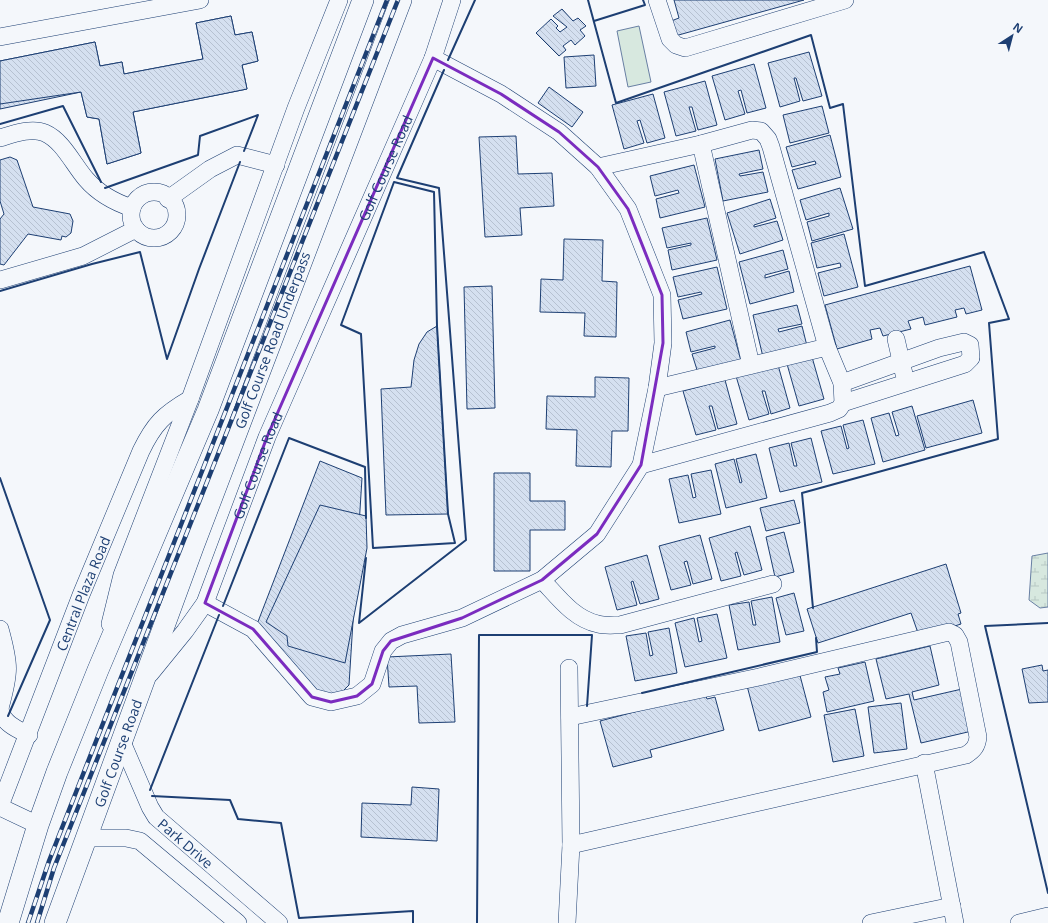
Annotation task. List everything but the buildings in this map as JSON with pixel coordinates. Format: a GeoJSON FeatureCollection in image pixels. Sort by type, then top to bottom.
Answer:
{"type":"FeatureCollection","features":[{"type":"Feature","properties":{"kind":"main road"},"geometry":{"type":"LineString","coordinates":[[8,923],[38,825],[98,670],[208,410],[364,0]]}},
{"type":"Feature","properties":{"kind":"main road","name":"Golf Course Road Underpass"},"geometry":{"type":"LineString","coordinates":[[144,680],[190,554],[401,0]]}},
{"type":"Feature","properties":{"kind":"main road","name":"Golf Course Road"},"geometry":{"type":"LineString","coordinates":[[55,923],[144,680]]}},
{"type":"Feature","properties":{"kind":"street"},"geometry":{"type":"LineString","coordinates":[[0,27],[137,0]]}},
{"type":"Feature","properties":{"kind":"street"},"geometry":{"type":"LineString","coordinates":[[0,37],[200,0]]}},
{"type":"Feature","properties":{"kind":"street"},"geometry":{"type":"LineString","coordinates":[[98,670],[122,575],[190,399],[276,165],[339,0]]}},
{"type":"Feature","properties":{"kind":"street","name":"Golf Course Road"},"geometry":{"type":"LineString","coordinates":[[144,680],[185,631],[205,603],[267,437],[433,58],[452,0]]}},
{"type":"Feature","properties":{"kind":"street"},"geometry":{"type":"LineString","coordinates":[[657,0],[670,39],[676,45],[685,48],[845,0]]}},
{"type":"Feature","properties":{"kind":"street"},"geometry":{"type":"LineString","coordinates":[[205,603],[253,630],[312,697],[331,702],[358,696],[372,684],[383,651],[391,641],[402,635],[462,618],[542,580],[597,534],[641,465],[657,388],[663,343],[662,295],[628,209],[598,167],[559,132],[501,94],[433,58]]}},
{"type":"Feature","properties":{"kind":"street"},"geometry":{"type":"LineString","coordinates":[[598,167],[701,144],[752,130],[761,131],[768,139],[827,347],[842,382],[843,402],[839,409],[830,414],[641,465]]}},
{"type":"Feature","properties":{"kind":"street"},"geometry":{"type":"LineString","coordinates":[[0,138],[30,131],[45,133],[58,142],[87,180],[113,201],[132,208]]}},
{"type":"Feature","properties":{"kind":"street"},"geometry":{"type":"LineString","coordinates":[[701,144],[752,365]]}},
{"type":"Feature","properties":{"kind":"street"},"geometry":{"type":"LineString","coordinates":[[168,199],[210,169],[237,155],[276,165]]}},
{"type":"Feature","properties":{"kind":"street"},"geometry":{"type":"LineString","coordinates":[[148,193],[162,194],[173,204],[176,211],[174,226],[170,232],[156,238],[148,237],[136,229],[131,215],[132,208],[135,201],[148,193]]}},
{"type":"Feature","properties":{"kind":"street"},"geometry":{"type":"LineString","coordinates":[[0,280],[83,256],[136,229]]}},
{"type":"Feature","properties":{"kind":"street"},"geometry":{"type":"LineString","coordinates":[[896,339],[905,382]]}},
{"type":"Feature","properties":{"kind":"street"},"geometry":{"type":"LineString","coordinates":[[842,382],[939,348],[964,342],[970,345],[971,358],[969,362],[843,402]]}},
{"type":"Feature","properties":{"kind":"street"},"geometry":{"type":"LineString","coordinates":[[657,388],[827,347]]}},
{"type":"Feature","properties":{"kind":"street"},"geometry":{"type":"LineString","coordinates":[[939,348],[947,369]]}},
{"type":"Feature","properties":{"kind":"street","name":"Central Plaza Road"},"geometry":{"type":"LineString","coordinates":[[0,807],[117,506],[150,431],[168,412],[190,399]]}},
{"type":"Feature","properties":{"kind":"street"},"geometry":{"type":"LineString","coordinates":[[542,580],[569,608],[581,618],[598,624],[620,625],[773,584]]}},
{"type":"Feature","properties":{"kind":"street"},"geometry":{"type":"LineString","coordinates":[[0,629],[8,658],[8,674],[1,712],[1,724],[10,736],[27,739]]}},
{"type":"Feature","properties":{"kind":"street"},"geometry":{"type":"LineString","coordinates":[[570,717],[759,676],[949,632],[955,635],[959,642],[978,737],[977,744],[973,750],[966,755],[924,763],[571,845]]}},
{"type":"Feature","properties":{"kind":"street"},"geometry":{"type":"LineString","coordinates":[[567,923],[571,845],[570,668]]}},
{"type":"Feature","properties":{"kind":"street","name":"Park Drive"},"geometry":{"type":"LineString","coordinates":[[122,742],[150,807],[165,826],[279,923]]}},
{"type":"Feature","properties":{"kind":"street"},"geometry":{"type":"LineString","coordinates":[[924,763],[955,923]]}},
{"type":"Feature","properties":{"kind":"street"},"geometry":{"type":"LineString","coordinates":[[0,807],[38,825]]}},
{"type":"Feature","properties":{"kind":"street"},"geometry":{"type":"LineString","coordinates":[[148,846],[165,826]]}},
{"type":"Feature","properties":{"kind":"street","name":"Park Drive"},"geometry":{"type":"LineString","coordinates":[[86,838],[126,838],[140,841],[148,846],[238,923]]}},
{"type":"Feature","properties":{"kind":"street"},"geometry":{"type":"LineString","coordinates":[[871,923],[952,906]]}},
{"type":"Feature","properties":{"kind":"street"},"geometry":{"type":"LineString","coordinates":[[1021,923],[1048,916]]}},
{"type":"Feature","properties":{"kind":"highlighted area"},"geometry":{"type":"Polygon","coordinates":[[[433,58],[501,94],[559,132],[598,167],[628,209],[662,295],[663,343],[641,465],[597,534],[542,580],[462,618],[391,641],[383,651],[372,684],[357,696],[331,702],[312,697],[253,629],[205,603],[267,437],[433,58]]]}},
{"type":"Feature","properties":{"kind":"green space"},"geometry":{"type":"Polygon","coordinates":[[[639,26],[651,82],[628,87],[617,31],[639,26]]]}},
{"type":"Feature","properties":{"kind":"green space"},"geometry":{"type":"Polygon","coordinates":[[[1048,553],[1048,607],[1040,608],[1029,600],[1032,556],[1048,553]]]}},
{"type":"Feature","properties":{"kind":"railway"},"geometry":{"type":"LineString","coordinates":[[28,923],[49,861],[387,0]]}},
{"type":"Feature","properties":{"kind":"railway"},"geometry":{"type":"LineString","coordinates":[[37,923],[54,868],[398,0]]}},
{"type":"Feature","properties":{"kind":"wall"},"geometry":{"type":"LineString","coordinates":[[448,60],[475,0]]}},
{"type":"Feature","properties":{"kind":"wall"},"geometry":{"type":"LineString","coordinates":[[588,0],[616,103],[811,35],[830,108],[843,104],[865,286],[984,252],[1009,319],[989,323],[998,439],[802,493],[813,608]]}},
{"type":"Feature","properties":{"kind":"wall"},"geometry":{"type":"LineString","coordinates":[[594,21],[645,5],[643,0]]}},
{"type":"Feature","properties":{"kind":"wall"},"geometry":{"type":"LineString","coordinates":[[366,558],[359,623],[466,540],[439,188],[397,178],[444,70]]}},
{"type":"Feature","properties":{"kind":"wall"},"geometry":{"type":"LineString","coordinates":[[0,124],[63,106],[101,182]]}},
{"type":"Feature","properties":{"kind":"wall"},"geometry":{"type":"LineString","coordinates":[[105,188],[198,155],[200,136],[258,115],[244,151]]}},
{"type":"Feature","properties":{"kind":"wall"},"geometry":{"type":"LineString","coordinates":[[0,291],[92,264],[140,252],[167,359],[199,269],[240,162]]}},
{"type":"Feature","properties":{"kind":"wall"},"geometry":{"type":"LineString","coordinates":[[394,182],[434,192],[437,326],[448,514],[455,543],[373,548],[361,334],[341,325],[394,182]]}},
{"type":"Feature","properties":{"kind":"wall"},"geometry":{"type":"LineString","coordinates":[[223,606],[289,438],[365,467],[366,518]]}},
{"type":"Feature","properties":{"kind":"wall"},"geometry":{"type":"LineString","coordinates":[[0,478],[50,620],[8,716]]}},
{"type":"Feature","properties":{"kind":"wall"},"geometry":{"type":"LineString","coordinates":[[150,790],[219,615]]}},
{"type":"Feature","properties":{"kind":"wall"},"geometry":{"type":"LineString","coordinates":[[1048,623],[985,626],[1048,893]]}},
{"type":"Feature","properties":{"kind":"wall"},"geometry":{"type":"LineString","coordinates":[[477,923],[479,635],[592,635],[587,706]]}},
{"type":"Feature","properties":{"kind":"wall"},"geometry":{"type":"LineString","coordinates":[[642,693],[817,652],[816,638]]}},
{"type":"Feature","properties":{"kind":"wall"},"geometry":{"type":"LineString","coordinates":[[152,796],[230,800],[238,819],[281,823],[299,918],[413,911],[413,923]]}}]}
